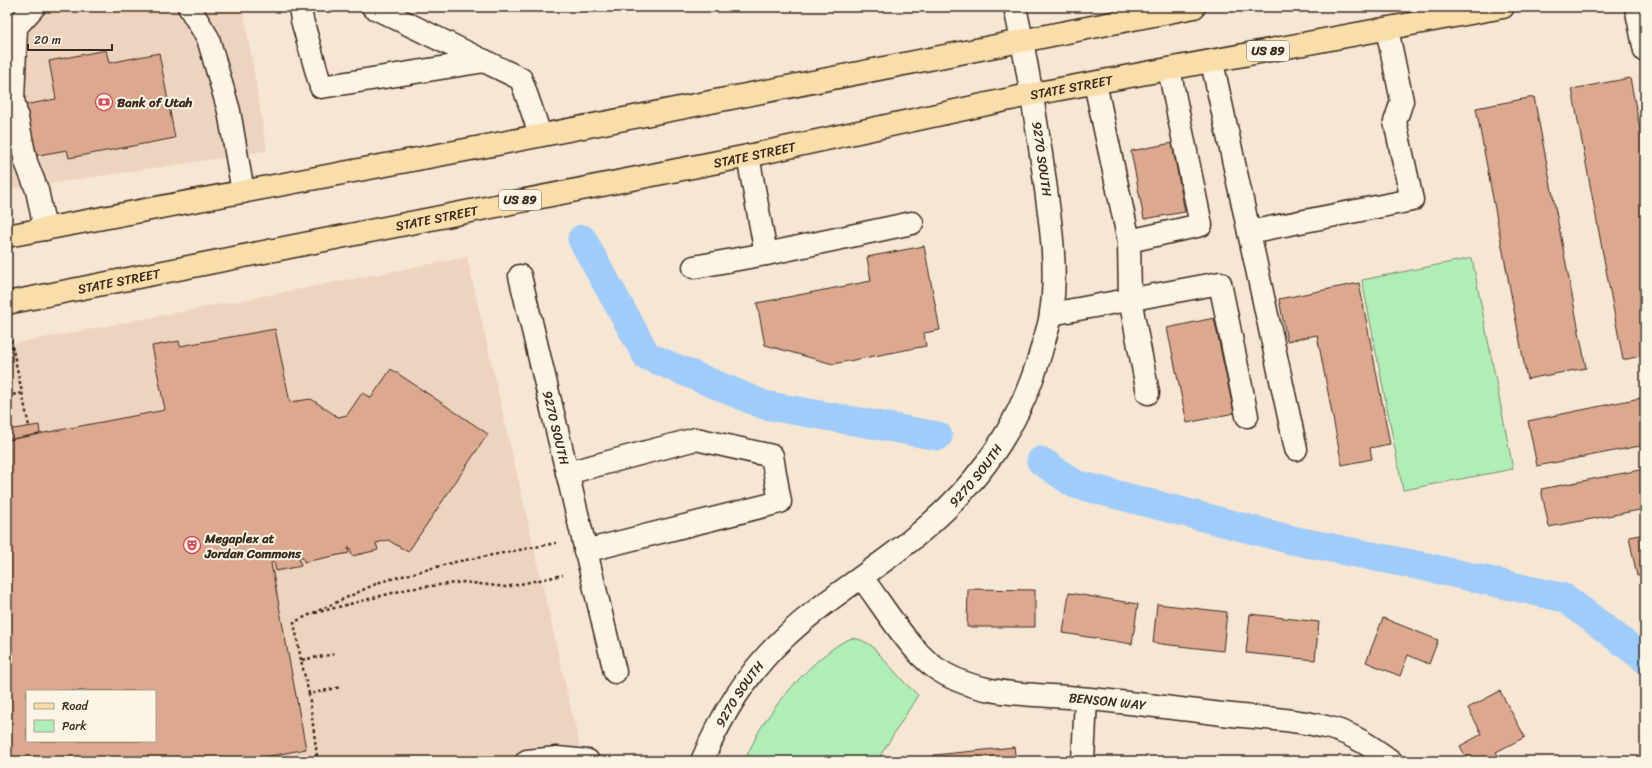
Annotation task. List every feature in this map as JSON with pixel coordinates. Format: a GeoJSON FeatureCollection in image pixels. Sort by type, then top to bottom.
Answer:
{"type":"FeatureCollection","features":[{"type":"Feature","properties":{"kind":"main road"},"geometry":{"type":"LineString","coordinates":[[7,236],[492,145],[540,134],[1194,7]]}},
{"type":"Feature","properties":{"kind":"main road","name":"STATE STREET"},"geometry":{"type":"LineString","coordinates":[[7,303],[748,156],[1033,94],[1503,7]]}},
{"type":"Feature","properties":{"kind":"street"},"geometry":{"type":"LineString","coordinates":[[34,7],[16,27],[14,99],[26,162],[37,190],[45,229]]}},
{"type":"Feature","properties":{"kind":"street"},"geometry":{"type":"LineString","coordinates":[[189,7],[208,38],[230,111],[243,192]]}},
{"type":"Feature","properties":{"kind":"street"},"geometry":{"type":"LineString","coordinates":[[300,7],[302,20],[321,87],[485,61]]}},
{"type":"Feature","properties":{"kind":"street"},"geometry":{"type":"LineString","coordinates":[[373,7],[521,79],[540,134]]}},
{"type":"Feature","properties":{"kind":"street","name":"9270 SOUTH"},"geometry":{"type":"LineString","coordinates":[[702,761],[714,732],[744,683],[782,639],[820,607],[862,578],[912,540],[958,499],[996,451],[1019,411],[1036,368],[1051,314],[1054,274],[1052,234],[1033,94],[1015,7]]}},
{"type":"Feature","properties":{"kind":"street"},"geometry":{"type":"LineString","coordinates":[[1636,7],[1645,51]]}},
{"type":"Feature","properties":{"kind":"street"},"geometry":{"type":"LineString","coordinates":[[1250,232],[1412,200],[1395,122],[1402,102],[1387,29]]}},
{"type":"Feature","properties":{"kind":"street"},"geometry":{"type":"LineString","coordinates":[[1212,62],[1296,449]]}},
{"type":"Feature","properties":{"kind":"street"},"geometry":{"type":"LineString","coordinates":[[1129,241],[1201,225],[1169,69]]}},
{"type":"Feature","properties":{"kind":"street"},"geometry":{"type":"LineString","coordinates":[[1095,83],[1129,241],[1130,299],[1148,393]]}},
{"type":"Feature","properties":{"kind":"street"},"geometry":{"type":"LineString","coordinates":[[748,156],[766,254]]}},
{"type":"Feature","properties":{"kind":"street"},"geometry":{"type":"LineString","coordinates":[[694,267],[912,224]]}},
{"type":"Feature","properties":{"kind":"street","name":"9270 SOUTH"},"geometry":{"type":"LineString","coordinates":[[520,276],[615,672]]}},
{"type":"Feature","properties":{"kind":"street"},"geometry":{"type":"LineString","coordinates":[[1051,314],[1220,282],[1247,416]]}},
{"type":"Feature","properties":{"kind":"street"},"geometry":{"type":"LineString","coordinates":[[567,473],[696,439],[772,456],[780,502],[585,551]]}},
{"type":"Feature","properties":{"kind":"street","name":"BENSON WAY"},"geometry":{"type":"LineString","coordinates":[[862,578],[912,645],[934,666],[958,681],[991,690],[1295,722],[1331,728],[1366,742],[1391,761]]}},
{"type":"Feature","properties":{"kind":"street"},"geometry":{"type":"LineString","coordinates":[[1083,761],[1086,699]]}},
{"type":"Feature","properties":{"kind":"street"},"geometry":{"type":"LineString","coordinates":[[527,761],[556,758],[588,761]]}},
{"type":"Feature","properties":{"kind":"path"},"geometry":{"type":"LineString","coordinates":[[11,340],[28,426]]}},
{"type":"Feature","properties":{"kind":"path"},"geometry":{"type":"LineString","coordinates":[[7,396],[22,393]]}},
{"type":"Feature","properties":{"kind":"path"},"geometry":{"type":"LineString","coordinates":[[317,761],[309,694],[294,622],[380,582],[455,562],[556,543]]}},
{"type":"Feature","properties":{"kind":"path"},"geometry":{"type":"LineString","coordinates":[[309,615],[408,589],[463,582],[506,586],[563,575]]}},
{"type":"Feature","properties":{"kind":"path"},"geometry":{"type":"LineString","coordinates":[[301,660],[335,654]]}},
{"type":"Feature","properties":{"kind":"path"},"geometry":{"type":"LineString","coordinates":[[309,694],[342,687]]}},
{"type":"Feature","properties":{"kind":"path"},"geometry":{"type":"LineString","coordinates":[[296,761],[316,756]]}},
{"type":"Feature","properties":{"kind":"shaded area"},"geometry":{"type":"Polygon","coordinates":[[[7,7],[243,7],[267,151],[7,190],[7,7]]]}},
{"type":"Feature","properties":{"kind":"shaded area"},"geometry":{"type":"Polygon","coordinates":[[[467,257],[583,761],[7,761],[7,345],[467,257]]]}},
{"type":"Feature","properties":{"kind":"green space"},"geometry":{"type":"Polygon","coordinates":[[[1472,258],[1513,469],[1403,490],[1362,280],[1472,258]]]}},
{"type":"Feature","properties":{"kind":"green space"},"geometry":{"type":"Polygon","coordinates":[[[852,638],[861,640],[871,645],[904,682],[918,695],[877,761],[744,761],[765,721],[786,693],[827,653],[852,638]]]}},
{"type":"Feature","properties":{"kind":"building","name":"Bank of Utah"},"geometry":{"type":"Polygon","coordinates":[[[106,50],[109,63],[159,53],[175,138],[69,158],[67,150],[33,156],[24,105],[56,99],[49,61],[106,50]]]}},
{"type":"Feature","properties":{"kind":"building"},"geometry":{"type":"Polygon","coordinates":[[[1630,78],[1645,154],[1645,355],[1623,360],[1572,89],[1630,78]]]}},
{"type":"Feature","properties":{"kind":"building"},"geometry":{"type":"Polygon","coordinates":[[[1534,97],[1586,368],[1527,379],[1476,108],[1534,97]]]}},
{"type":"Feature","properties":{"kind":"building"},"geometry":{"type":"Polygon","coordinates":[[[1172,143],[1185,212],[1144,219],[1131,151],[1172,143]]]}},
{"type":"Feature","properties":{"kind":"building"},"geometry":{"type":"Polygon","coordinates":[[[924,246],[940,330],[924,333],[926,346],[833,364],[765,345],[757,303],[871,281],[867,257],[924,246]]]}},
{"type":"Feature","properties":{"kind":"building"},"geometry":{"type":"Polygon","coordinates":[[[1359,283],[1390,444],[1370,448],[1372,459],[1342,465],[1317,335],[1287,341],[1279,299],[1359,283]]]}},
{"type":"Feature","properties":{"kind":"building"},"geometry":{"type":"Polygon","coordinates":[[[1214,318],[1234,413],[1187,423],[1167,328],[1214,318]]]}},
{"type":"Feature","properties":{"kind":"building","name":"Megaplex at Jordan Commons"},"geometry":{"type":"Polygon","coordinates":[[[275,329],[290,402],[311,399],[338,417],[347,415],[362,393],[371,398],[391,369],[488,434],[408,552],[388,540],[376,543],[378,550],[352,556],[350,548],[348,548],[349,553],[304,562],[303,558],[299,558],[301,566],[276,571],[274,562],[271,563],[306,749],[245,761],[7,761],[7,440],[165,410],[152,346],[179,341],[180,346],[275,329]]]}},
{"type":"Feature","properties":{"kind":"building"},"geometry":{"type":"Polygon","coordinates":[[[1645,397],[1645,445],[1537,466],[1528,421],[1645,397]]]}},
{"type":"Feature","properties":{"kind":"building"},"geometry":{"type":"Polygon","coordinates":[[[39,425],[40,434],[7,440],[7,430],[39,425]]]}},
{"type":"Feature","properties":{"kind":"building"},"geometry":{"type":"Polygon","coordinates":[[[1645,469],[1645,509],[1549,527],[1541,489],[1645,469]]]}},
{"type":"Feature","properties":{"kind":"building"},"geometry":{"type":"Polygon","coordinates":[[[1645,534],[1645,575],[1637,576],[1629,537],[1645,534]]]}},
{"type":"Feature","properties":{"kind":"building"},"geometry":{"type":"Polygon","coordinates":[[[968,589],[1035,590],[1035,627],[967,627],[968,589]]]}},
{"type":"Feature","properties":{"kind":"building"},"geometry":{"type":"Polygon","coordinates":[[[1069,593],[1138,604],[1132,644],[1063,633],[1069,593]]]}},
{"type":"Feature","properties":{"kind":"building"},"geometry":{"type":"Polygon","coordinates":[[[1157,604],[1227,612],[1223,651],[1153,643],[1157,604]]]}},
{"type":"Feature","properties":{"kind":"building"},"geometry":{"type":"Polygon","coordinates":[[[1250,614],[1319,622],[1315,660],[1246,653],[1250,614]]]}},
{"type":"Feature","properties":{"kind":"building"},"geometry":{"type":"Polygon","coordinates":[[[1383,618],[1438,640],[1429,664],[1408,655],[1400,676],[1366,662],[1383,618]]]}},
{"type":"Feature","properties":{"kind":"building"},"geometry":{"type":"Polygon","coordinates":[[[1500,691],[1525,737],[1496,752],[1500,758],[1495,761],[1468,761],[1460,746],[1482,734],[1468,708],[1500,691]]]}},
{"type":"Feature","properties":{"kind":"building"},"geometry":{"type":"Polygon","coordinates":[[[1014,747],[1016,761],[934,761],[934,755],[1014,747]]]}},
{"type":"Feature","properties":{"kind":"waterway"},"geometry":{"type":"LineString","coordinates":[[582,239],[647,356],[764,405],[938,436]]}},
{"type":"Feature","properties":{"kind":"waterway"},"geometry":{"type":"LineString","coordinates":[[1041,461],[1075,484],[1292,540],[1426,567],[1565,598],[1645,659]]}},
{"type":"Feature","properties":{"kind":"place","name":"Bank of Utah"},"geometry":{"type":"Point","coordinates":[104,102]}},
{"type":"Feature","properties":{"kind":"place","name":"Megaplex at Jordan Commons"},"geometry":{"type":"Point","coordinates":[192,545]}}]}
